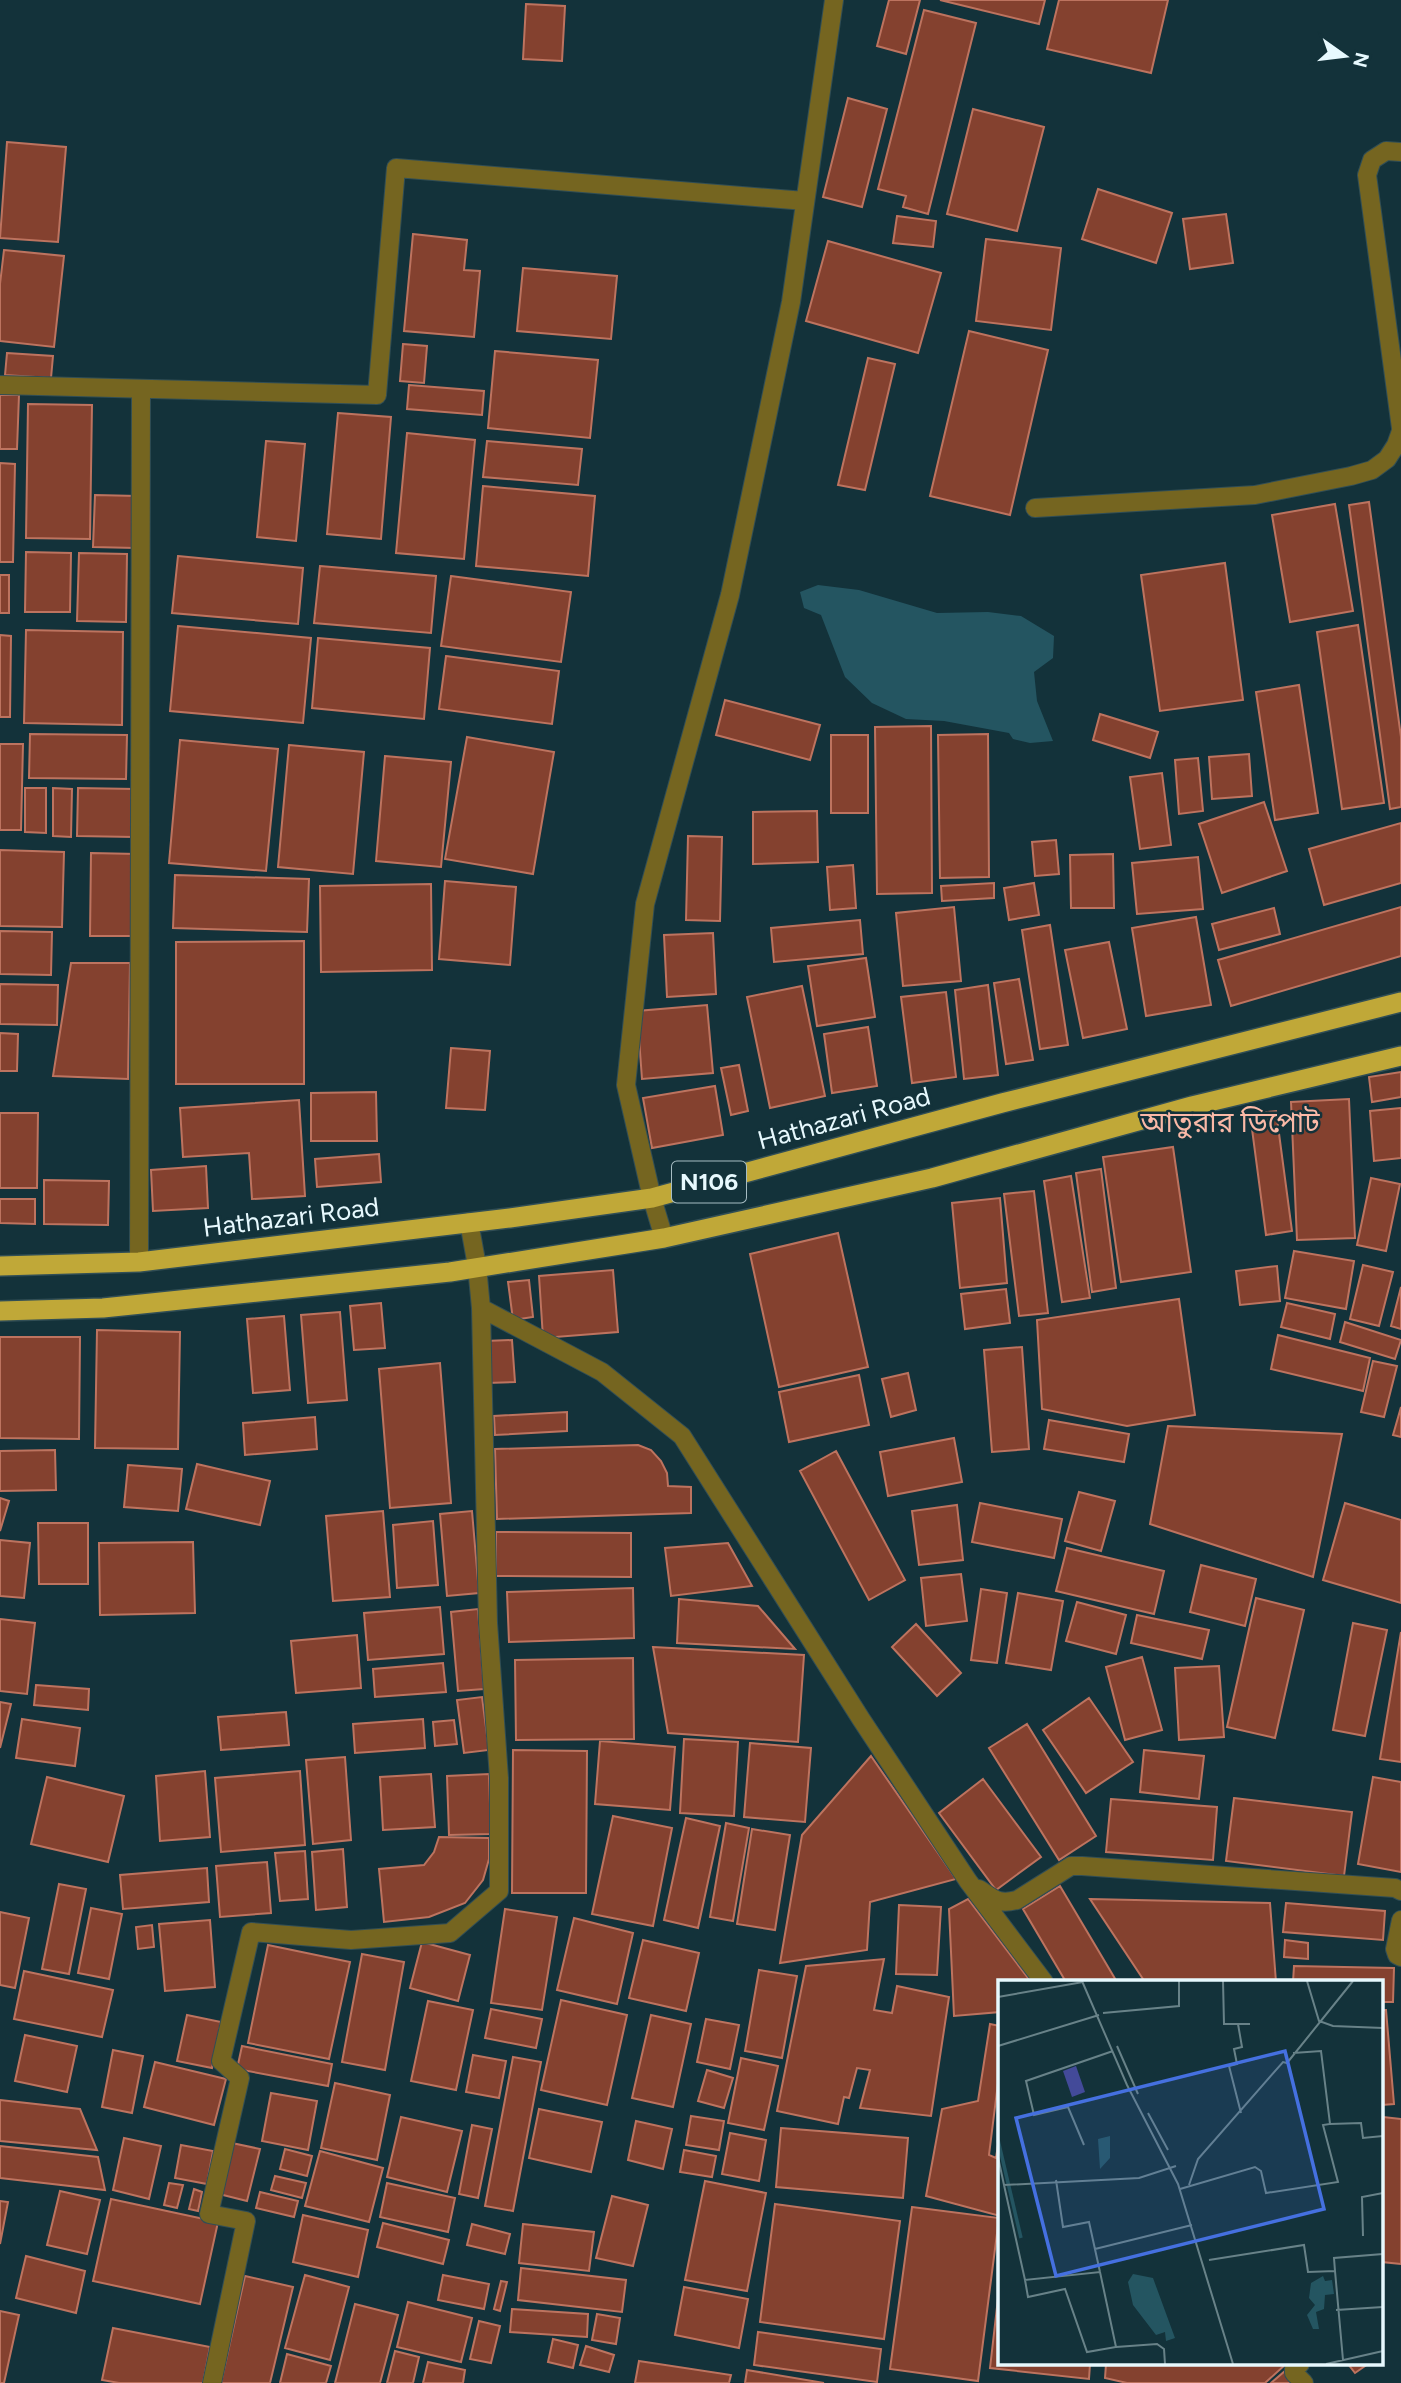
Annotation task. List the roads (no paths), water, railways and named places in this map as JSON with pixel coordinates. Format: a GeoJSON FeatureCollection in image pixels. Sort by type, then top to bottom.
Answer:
{"type":"FeatureCollection","features":[{"type":"Feature","properties":{"kind":"highway","name":"Hathazari Road"},"geometry":{"type":"LineString","coordinates":[[0,1266],[139,1262],[510,1218],[652,1198],[1016,1099],[1401,1002]]}},
{"type":"Feature","properties":{"kind":"highway","name":"N106"},"geometry":{"type":"LineString","coordinates":[[0,1311],[103,1308],[436,1273],[664,1238],[932,1178],[1192,1107],[1401,1056]]}},
{"type":"Feature","properties":{"kind":"street"},"geometry":{"type":"LineString","coordinates":[[664,1238],[626,1085],[645,904],[730,595],[791,302],[834,0]]}},
{"type":"Feature","properties":{"kind":"street"},"geometry":{"type":"LineString","coordinates":[[1035,508],[1255,495],[1373,470],[1387,459],[1401,430],[1367,176],[1372,160],[1386,152],[1401,152]]}},
{"type":"Feature","properties":{"kind":"street"},"geometry":{"type":"LineString","coordinates":[[0,385],[377,395],[396,168],[805,201]]}},
{"type":"Feature","properties":{"kind":"street"},"geometry":{"type":"LineString","coordinates":[[139,1262],[141,389]]}},
{"type":"Feature","properties":{"kind":"street"},"geometry":{"type":"LineString","coordinates":[[212,2383],[246,2221],[209,2214],[240,2078],[221,2061],[251,1932],[351,1940],[450,1933],[499,1891],[499,1777],[488,1623],[481,1307],[469,1222]]}},
{"type":"Feature","properties":{"kind":"street"},"geometry":{"type":"LineString","coordinates":[[481,1307],[602,1372],[682,1437],[769,1576],[968,1881],[1042,1980]]}},
{"type":"Feature","properties":{"kind":"street"},"geometry":{"type":"LineString","coordinates":[[968,1881],[999,1902],[1017,1900],[1071,1866],[1395,1888],[1401,1891]]}},
{"type":"Feature","properties":{"kind":"street"},"geometry":{"type":"LineString","coordinates":[[1401,1920],[1395,1949],[1401,1957]]}},
{"type":"Feature","properties":{"kind":"street"},"geometry":{"type":"LineString","coordinates":[[1298,2366],[1294,2373],[1304,2383]]}},
{"type":"Feature","properties":{"kind":"water"},"geometry":{"type":"Polygon","coordinates":[[[818,585],[859,590],[937,613],[988,612],[1021,616],[1054,636],[1053,658],[1034,672],[1037,701],[1053,741],[1030,743],[1013,739],[1009,733],[944,721],[906,719],[872,703],[845,677],[821,615],[804,608],[800,592],[818,585]]]}},
{"type":"Feature","properties":{"kind":"district","name":"আতুরার ডিপোট"},"geometry":{"type":"Point","coordinates":[1230,1122]}}]}
